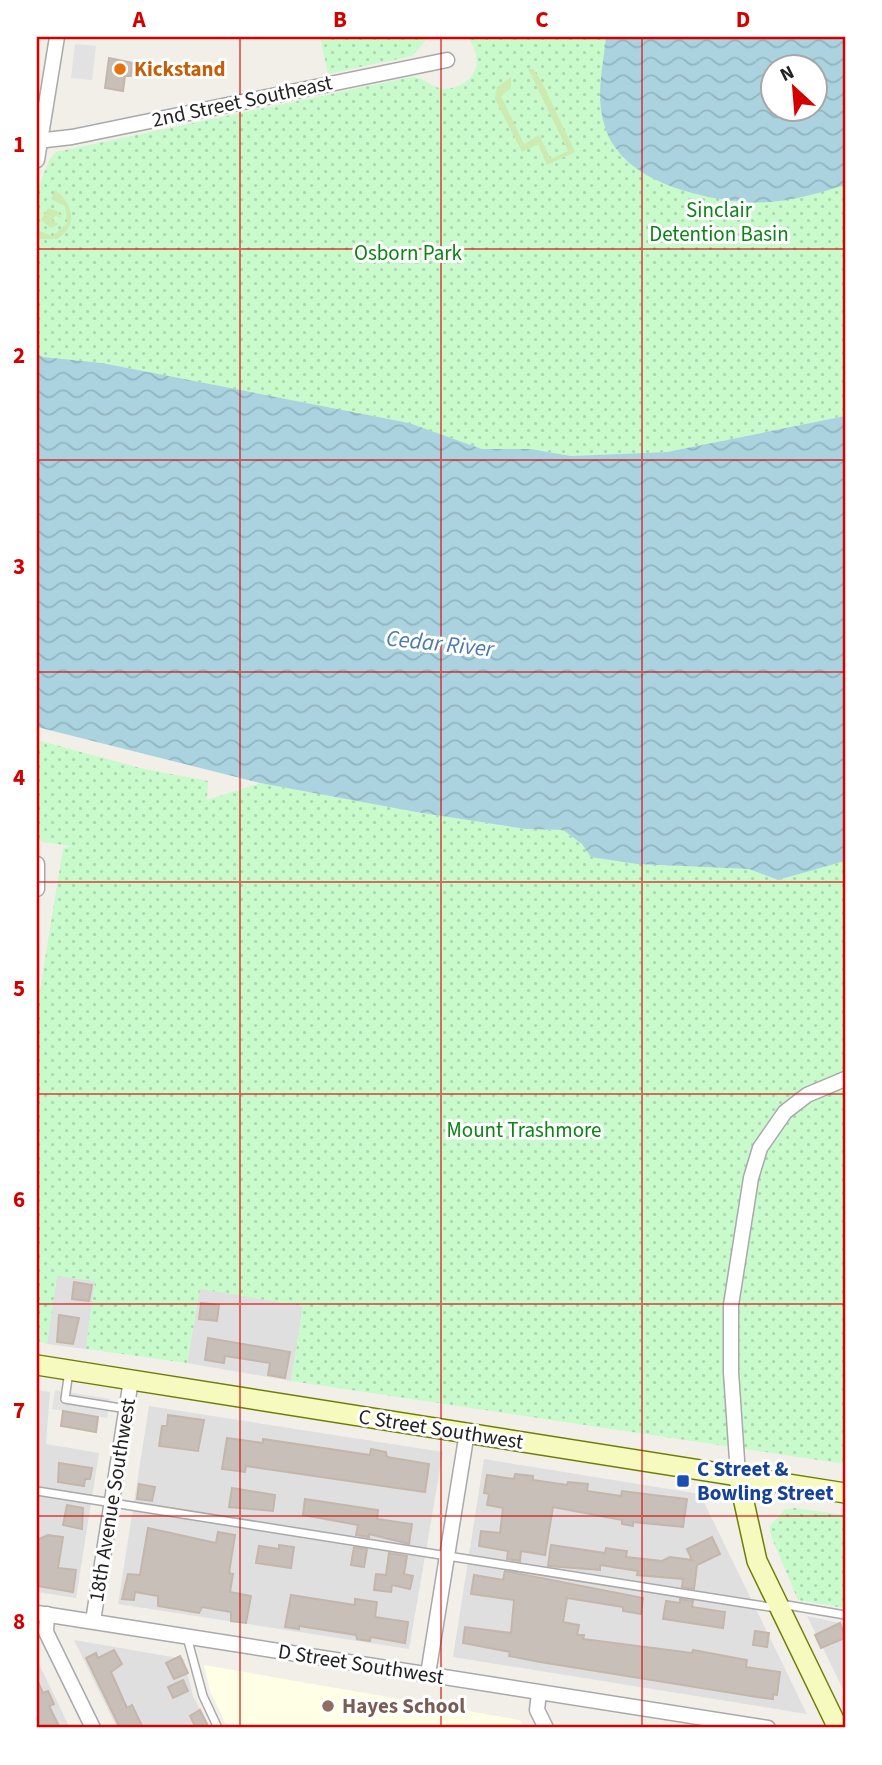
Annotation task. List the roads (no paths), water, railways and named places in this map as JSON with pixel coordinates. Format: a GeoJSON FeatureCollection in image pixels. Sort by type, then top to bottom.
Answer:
{"type":"FeatureCollection","features":[{"type":"Feature","properties":{"kind":"main road","name":"C Street Southwest"},"geometry":{"type":"LineString","coordinates":[[37,1365],[845,1493]]}},
{"type":"Feature","properties":{"kind":"main road"},"geometry":{"type":"LineString","coordinates":[[738,1475],[750,1539],[778,1606],[838,1728]]}},
{"type":"Feature","properties":{"kind":"street"},"geometry":{"type":"LineString","coordinates":[[37,160],[57,37]]}},
{"type":"Feature","properties":{"kind":"street","name":"2nd Street Southeast"},"geometry":{"type":"LineString","coordinates":[[39,141],[447,60]]}},
{"type":"Feature","properties":{"kind":"street"},"geometry":{"type":"LineString","coordinates":[[37,865],[37,889]]}},
{"type":"Feature","properties":{"kind":"street"},"geometry":{"type":"LineString","coordinates":[[738,1475],[731,1372],[731,1305],[751,1178],[760,1148],[785,1112],[807,1095],[845,1079]]}},
{"type":"Feature","properties":{"kind":"street","name":"18th Avenue Southwest"},"geometry":{"type":"LineString","coordinates":[[93,1621],[131,1380]]}},
{"type":"Feature","properties":{"kind":"street"},"geometry":{"type":"LineString","coordinates":[[428,1674],[467,1433]]}},
{"type":"Feature","properties":{"kind":"street"},"geometry":{"type":"LineString","coordinates":[[42,1614],[46,1632],[93,1728]]}},
{"type":"Feature","properties":{"kind":"street","name":"D Street Southwest"},"geometry":{"type":"LineString","coordinates":[[42,1614],[768,1728]]}},
{"type":"Feature","properties":{"kind":"street"},"geometry":{"type":"LineString","coordinates":[[539,1693],[537,1710],[546,1728]]}},
{"type":"Feature","properties":{"kind":"lane"},"geometry":{"type":"LineString","coordinates":[[69,1370],[65,1399],[127,1409]]}},
{"type":"Feature","properties":{"kind":"lane"},"geometry":{"type":"LineString","coordinates":[[37,1491],[845,1615]]}},
{"type":"Feature","properties":{"kind":"lane"},"geometry":{"type":"LineString","coordinates":[[187,1637],[202,1696],[218,1728]]}},
{"type":"Feature","properties":{"kind":"water","name":"Sinclair Detention Basin"},"geometry":{"type":"Polygon","coordinates":[[[606,37],[845,37],[845,185],[808,196],[758,203],[705,196],[663,183],[627,161],[614,145],[602,116],[602,71],[606,37]]]}},
{"type":"Feature","properties":{"kind":"water","name":"Cedar River"},"geometry":{"type":"Polygon","coordinates":[[[37,354],[43,357],[102,363],[409,423],[482,449],[531,449],[571,456],[667,452],[845,416],[845,861],[778,880],[749,869],[637,864],[591,857],[582,844],[563,830],[526,829],[416,812],[260,783],[37,727],[37,354]]]}},
{"type":"Feature","properties":{"kind":"place","name":"Kickstand"},"geometry":{"type":"Point","coordinates":[120,69]}},
{"type":"Feature","properties":{"kind":"place","name":"C Street & Bowling Street"},"geometry":{"type":"Point","coordinates":[683,1481]}},
{"type":"Feature","properties":{"kind":"place","name":"Hayes School"},"geometry":{"type":"Point","coordinates":[328,1706]}},
{"type":"Feature","properties":{"kind":"park label","name":"Osborn Park"},"geometry":{"type":"Point","coordinates":[408,253]}},
{"type":"Feature","properties":{"kind":"park label","name":"Mount Trashmore"},"geometry":{"type":"Point","coordinates":[524,1130]}}]}
